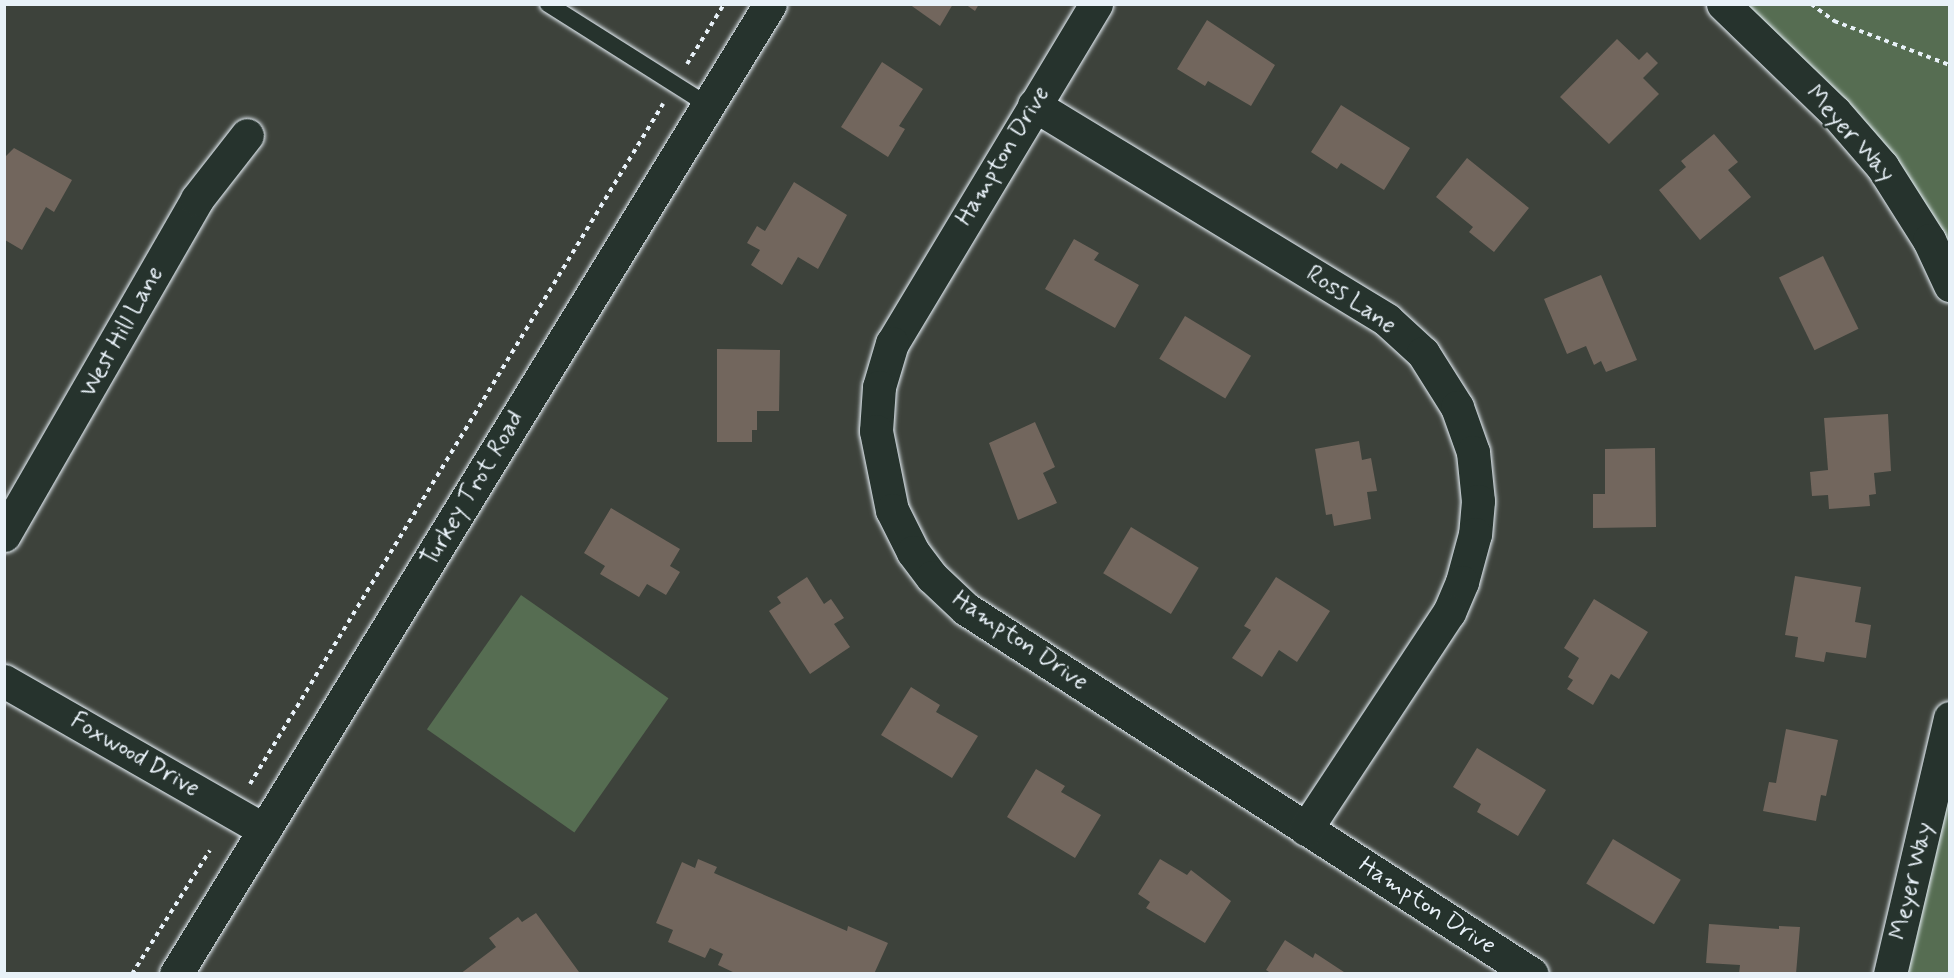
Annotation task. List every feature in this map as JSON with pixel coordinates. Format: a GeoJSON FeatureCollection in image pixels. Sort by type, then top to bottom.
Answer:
{"type":"FeatureCollection","features":[{"type":"Feature","properties":{"kind":"street","name":"Turkey Trot Road"},"geometry":{"type":"LineString","coordinates":[[176,974],[770,4]]}},
{"type":"Feature","properties":{"kind":"street","name":"Hampton Drive"},"geometry":{"type":"LineString","coordinates":[[1096,4],[892,344],[879,387],[876,431],[892,510],[913,552],[932,577],[966,609],[1532,974]]}},
{"type":"Feature","properties":{"kind":"street","name":"Meyer Way"},"geometry":{"type":"LineString","coordinates":[[1723,4],[1835,112],[1882,166],[1929,240],[1950,285]]}},
{"type":"Feature","properties":{"kind":"street","name":"Ross Lane"},"geometry":{"type":"LineString","coordinates":[[1034,105],[1387,320],[1423,353],[1457,407],[1473,452],[1478,501],[1475,534],[1462,582],[1449,612],[1306,829]]}},
{"type":"Feature","properties":{"kind":"street","name":"West Hill Lane"},"geometry":{"type":"LineString","coordinates":[[4,535],[197,199],[247,135]]}},
{"type":"Feature","properties":{"kind":"street","name":"Foxwood Drive"},"geometry":{"type":"LineString","coordinates":[[4,681],[264,830]]}},
{"type":"Feature","properties":{"kind":"street","name":"Meyer Way"},"geometry":{"type":"LineString","coordinates":[[1890,974],[1950,718]]}},
{"type":"Feature","properties":{"kind":"lane"},"geometry":{"type":"LineString","coordinates":[[548,4],[708,105]]}},
{"type":"Feature","properties":{"kind":"path"},"geometry":{"type":"LineString","coordinates":[[251,782],[724,4]]}},
{"type":"Feature","properties":{"kind":"path"},"geometry":{"type":"LineString","coordinates":[[1811,4],[1834,21],[1950,65]]}},
{"type":"Feature","properties":{"kind":"path"},"geometry":{"type":"LineString","coordinates":[[132,974],[212,848]]}},
{"type":"Feature","properties":{"kind":"green space"},"geometry":{"type":"Polygon","coordinates":[[[1721,5],[1949,5],[1949,300],[1929,240],[1721,5]]]}},
{"type":"Feature","properties":{"kind":"green space"},"geometry":{"type":"Polygon","coordinates":[[[521,595],[668,698],[574,833],[427,729],[521,595]]]}},
{"type":"Feature","properties":{"kind":"green space"},"geometry":{"type":"Polygon","coordinates":[[[1949,718],[1949,973],[1890,973],[1949,718]]]}},
{"type":"Feature","properties":{"kind":"building"},"geometry":{"type":"Polygon","coordinates":[[[909,4],[953,4],[940,26],[909,4]]]}},
{"type":"Feature","properties":{"kind":"building"},"geometry":{"type":"Polygon","coordinates":[[[965,4],[979,4],[975,11],[965,4]]]}},
{"type":"Feature","properties":{"kind":"building"},"geometry":{"type":"Polygon","coordinates":[[[1207,20],[1275,65],[1251,106],[1208,81],[1205,86],[1177,69],[1207,20]]]}},
{"type":"Feature","properties":{"kind":"building"},"geometry":{"type":"Polygon","coordinates":[[[1617,39],[1639,60],[1647,52],[1658,63],[1643,78],[1659,94],[1609,144],[1560,97],[1617,39]]]}},
{"type":"Feature","properties":{"kind":"building"},"geometry":{"type":"Polygon","coordinates":[[[882,62],[923,89],[899,126],[905,129],[888,157],[841,127],[882,62]]]}},
{"type":"Feature","properties":{"kind":"building"},"geometry":{"type":"Polygon","coordinates":[[[1341,105],[1410,148],[1384,190],[1341,163],[1337,169],[1311,152],[1341,105]]]}},
{"type":"Feature","properties":{"kind":"building"},"geometry":{"type":"Polygon","coordinates":[[[1714,134],[1738,162],[1728,170],[1751,197],[1700,240],[1659,190],[1686,167],[1681,161],[1714,134]]]}},
{"type":"Feature","properties":{"kind":"building"},"geometry":{"type":"Polygon","coordinates":[[[14,148],[72,180],[54,212],[46,207],[22,250],[5,240],[5,157],[14,148]]]}},
{"type":"Feature","properties":{"kind":"building"},"geometry":{"type":"Polygon","coordinates":[[[1467,158],[1529,208],[1494,252],[1469,232],[1473,227],[1436,197],[1467,158]]]}},
{"type":"Feature","properties":{"kind":"building"},"geometry":{"type":"Polygon","coordinates":[[[794,182],[847,215],[818,269],[798,257],[782,285],[751,265],[760,250],[747,243],[757,226],[765,231],[794,182]]]}},
{"type":"Feature","properties":{"kind":"building"},"geometry":{"type":"Polygon","coordinates":[[[1074,239],[1099,253],[1094,260],[1139,285],[1115,328],[1045,289],[1074,239]]]}},
{"type":"Feature","properties":{"kind":"building"},"geometry":{"type":"Polygon","coordinates":[[[1823,256],[1859,329],[1814,350],[1779,277],[1823,256]]]}},
{"type":"Feature","properties":{"kind":"building"},"geometry":{"type":"Polygon","coordinates":[[[1601,275],[1637,360],[1606,372],[1601,361],[1594,365],[1586,346],[1567,354],[1544,299],[1601,275]]]}},
{"type":"Feature","properties":{"kind":"building"},"geometry":{"type":"Polygon","coordinates":[[[1185,316],[1251,356],[1225,399],[1159,359],[1185,316]]]}},
{"type":"Feature","properties":{"kind":"building"},"geometry":{"type":"Polygon","coordinates":[[[717,349],[780,350],[779,411],[757,411],[757,430],[752,430],[752,442],[717,442],[717,349]]]}},
{"type":"Feature","properties":{"kind":"building"},"geometry":{"type":"Polygon","coordinates":[[[1888,414],[1891,471],[1874,473],[1876,494],[1869,495],[1870,506],[1829,509],[1828,495],[1812,496],[1810,472],[1828,470],[1824,418],[1888,414]]]}},
{"type":"Feature","properties":{"kind":"building"},"geometry":{"type":"Polygon","coordinates":[[[1035,422],[1055,467],[1043,473],[1057,503],[1018,520],[989,443],[1035,422]]]}},
{"type":"Feature","properties":{"kind":"building"},"geometry":{"type":"Polygon","coordinates":[[[1359,441],[1362,460],[1371,458],[1377,491],[1367,492],[1371,519],[1334,526],[1332,514],[1326,515],[1315,449],[1359,441]]]}},
{"type":"Feature","properties":{"kind":"building"},"geometry":{"type":"Polygon","coordinates":[[[1655,448],[1656,527],[1593,528],[1593,494],[1605,494],[1605,449],[1655,448]]]}},
{"type":"Feature","properties":{"kind":"building"},"geometry":{"type":"Polygon","coordinates":[[[611,508],[680,549],[670,566],[680,572],[666,595],[647,584],[639,597],[600,574],[605,566],[584,553],[611,508]]]}},
{"type":"Feature","properties":{"kind":"building"},"geometry":{"type":"Polygon","coordinates":[[[1131,527],[1199,568],[1171,614],[1103,573],[1131,527]]]}},
{"type":"Feature","properties":{"kind":"building"},"geometry":{"type":"Polygon","coordinates":[[[1795,576],[1861,587],[1855,622],[1871,625],[1866,658],[1826,652],[1824,662],[1795,657],[1798,637],[1785,635],[1795,576]]]}},
{"type":"Feature","properties":{"kind":"building"},"geometry":{"type":"Polygon","coordinates":[[[807,577],[824,604],[831,599],[844,618],[834,624],[850,647],[810,674],[769,611],[781,603],[777,597],[807,577]]]}},
{"type":"Feature","properties":{"kind":"building"},"geometry":{"type":"Polygon","coordinates":[[[1276,577],[1330,611],[1297,662],[1279,650],[1262,677],[1232,658],[1251,630],[1244,626],[1276,577]]]}},
{"type":"Feature","properties":{"kind":"building"},"geometry":{"type":"Polygon","coordinates":[[[1594,599],[1648,632],[1619,679],[1611,674],[1593,705],[1567,689],[1573,680],[1568,677],[1579,658],[1564,648],[1594,599]]]}},
{"type":"Feature","properties":{"kind":"building"},"geometry":{"type":"Polygon","coordinates":[[[911,687],[940,705],[936,712],[978,736],[952,778],[881,735],[911,687]]]}},
{"type":"Feature","properties":{"kind":"building"},"geometry":{"type":"Polygon","coordinates":[[[1786,729],[1838,740],[1826,796],[1821,795],[1816,821],[1763,811],[1769,782],[1776,783],[1786,729]]]}},
{"type":"Feature","properties":{"kind":"building"},"geometry":{"type":"Polygon","coordinates":[[[1477,748],[1546,790],[1518,836],[1477,812],[1481,804],[1453,787],[1477,748]]]}},
{"type":"Feature","properties":{"kind":"building"},"geometry":{"type":"Polygon","coordinates":[[[1036,769],[1065,786],[1061,792],[1101,815],[1075,858],[1007,817],[1036,769]]]}},
{"type":"Feature","properties":{"kind":"building"},"geometry":{"type":"Polygon","coordinates":[[[1613,839],[1681,880],[1654,924],[1586,884],[1613,839]]]}},
{"type":"Feature","properties":{"kind":"building"},"geometry":{"type":"Polygon","coordinates":[[[698,859],[717,867],[714,873],[847,931],[848,926],[888,943],[874,974],[737,974],[718,965],[723,954],[710,948],[705,958],[668,942],[673,930],[656,923],[682,862],[695,868],[698,859]]]}},
{"type":"Feature","properties":{"kind":"building"},"geometry":{"type":"Polygon","coordinates":[[[1160,859],[1187,875],[1191,870],[1231,901],[1205,943],[1146,908],[1150,902],[1138,894],[1160,859]]]}},
{"type":"Feature","properties":{"kind":"building"},"geometry":{"type":"Polygon","coordinates":[[[536,913],[579,972],[460,974],[496,947],[489,938],[518,917],[522,922],[536,913]]]}},
{"type":"Feature","properties":{"kind":"building"},"geometry":{"type":"Polygon","coordinates":[[[1709,924],[1779,929],[1779,926],[1800,927],[1796,974],[1739,974],[1740,965],[1706,963],[1709,924]]]}},
{"type":"Feature","properties":{"kind":"building"},"geometry":{"type":"Polygon","coordinates":[[[1285,940],[1313,958],[1315,953],[1347,974],[1272,974],[1266,970],[1285,940]]]}}]}
